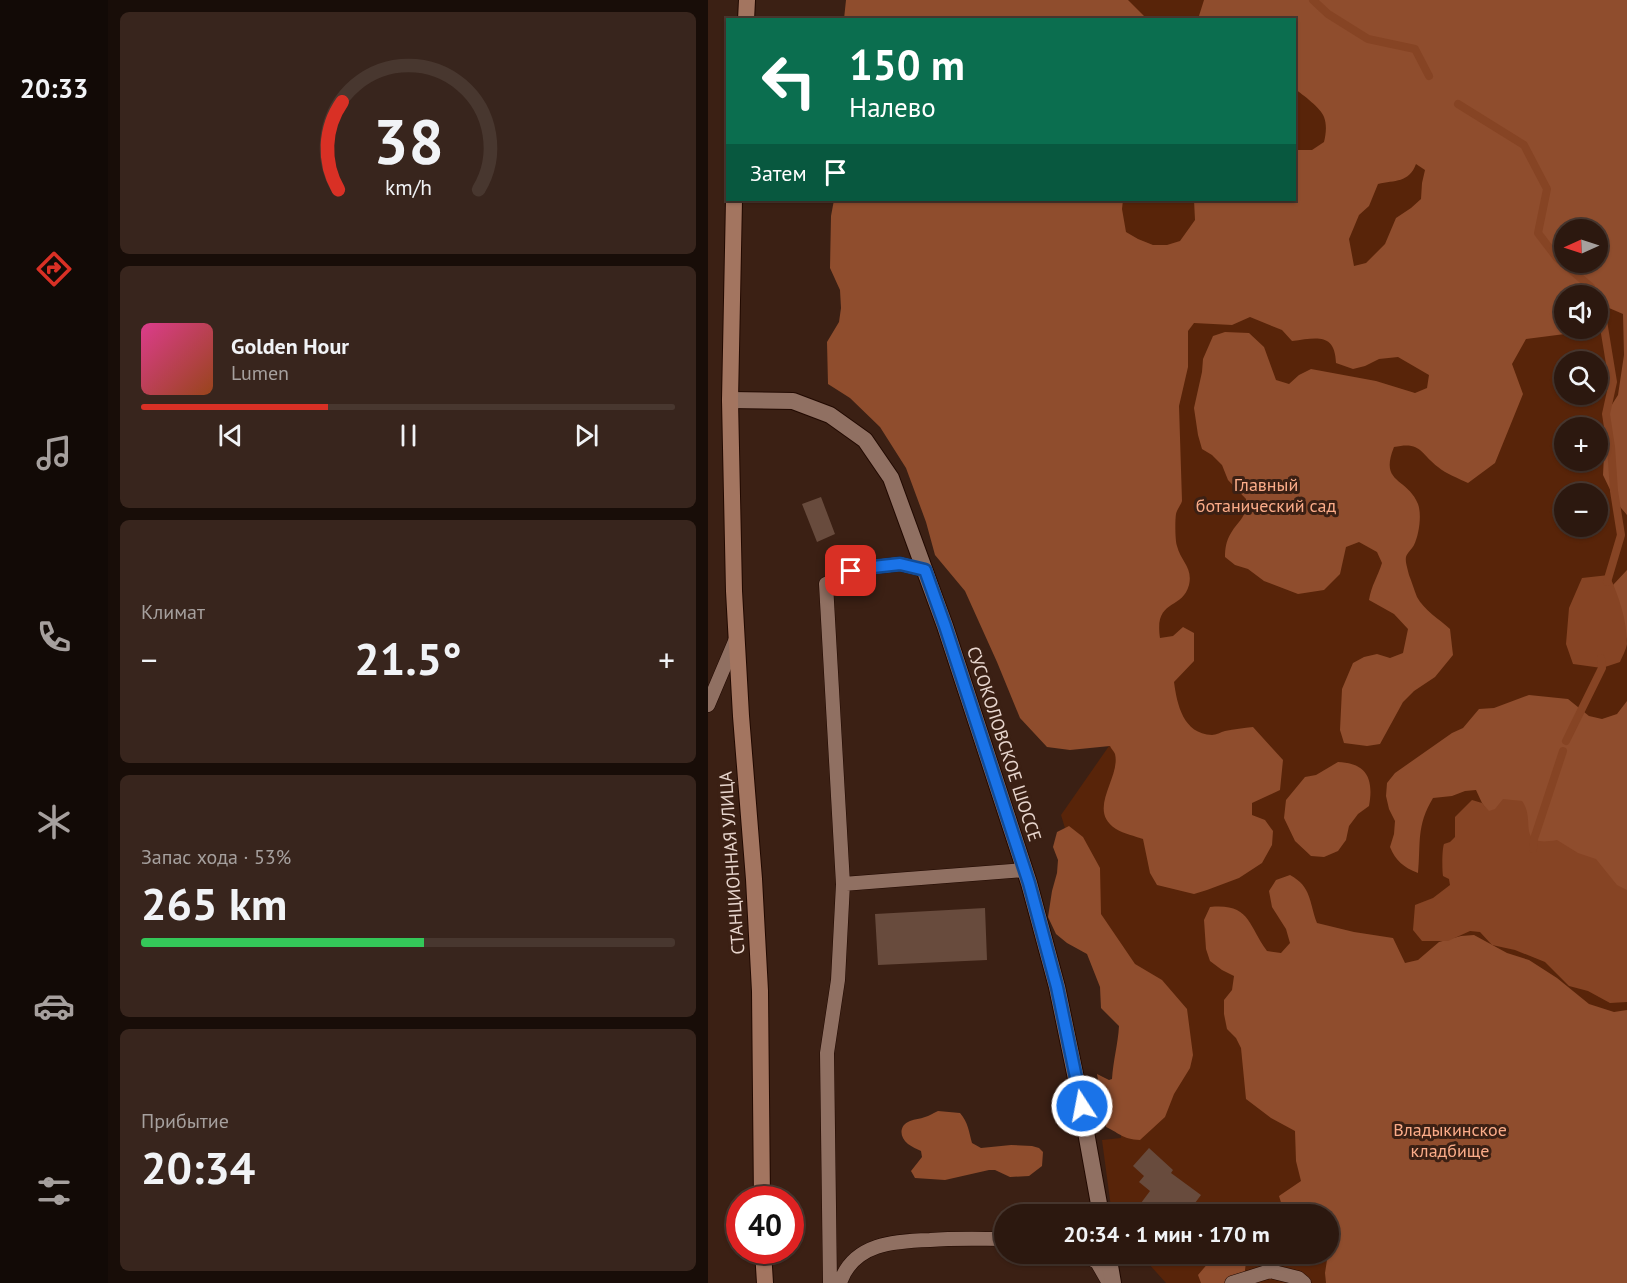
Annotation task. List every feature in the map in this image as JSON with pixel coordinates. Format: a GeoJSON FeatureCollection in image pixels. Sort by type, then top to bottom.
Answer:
{"type":"FeatureCollection","features":[{"type":"Feature","properties":{"kind":"main road"},"geometry":{"type":"LineString","coordinates":[[746,18],[747,0]]}},
{"type":"Feature","properties":{"kind":"main road","name":"СТАНЦИОННАЯ УЛИЦА"},"geometry":{"type":"LineString","coordinates":[[734,201],[730,400],[734,591],[760,991],[762,1186]]}},
{"type":"Feature","properties":{"kind":"main road"},"geometry":{"type":"LineString","coordinates":[[764,1264],[765,1283]]}},
{"type":"Feature","properties":{"kind":"street","name":"СУСОКОЛОВСКОЕ ШОССЕ"},"geometry":{"type":"LineString","coordinates":[[730,400],[794,401],[830,415],[865,440],[891,478],[945,626],[1025,870],[1057,987],[1099,1204]]}},
{"type":"Feature","properties":{"kind":"street"},"geometry":{"type":"LineString","coordinates":[[1109,1264],[1111,1283]]}},
{"type":"Feature","properties":{"kind":"lane"},"geometry":{"type":"LineString","coordinates":[[830,1283],[827,1053],[838,980],[843,884],[826,584],[851,571],[873,567],[900,564],[925,570]]}},
{"type":"Feature","properties":{"kind":"lane"},"geometry":{"type":"LineString","coordinates":[[708,705],[737,637]]}},
{"type":"Feature","properties":{"kind":"lane"},"geometry":{"type":"LineString","coordinates":[[843,884],[1025,870]]}},
{"type":"Feature","properties":{"kind":"lane"},"geometry":{"type":"LineString","coordinates":[[840,1283],[853,1261],[868,1250],[888,1243],[994,1239]]}},
{"type":"Feature","properties":{"kind":"lane"},"geometry":{"type":"LineString","coordinates":[[1098,1264],[1111,1283]]}},
{"type":"Feature","properties":{"kind":"lane"},"geometry":{"type":"LineString","coordinates":[[1232,1283],[1270,1271],[1298,1278],[1304,1283]]}},
{"type":"Feature","properties":{"kind":"green space"},"geometry":{"type":"Polygon","coordinates":[[[846,0],[1128,0],[1146,18],[844,18],[846,0]]]}},
{"type":"Feature","properties":{"kind":"green space","name":"Главный ботанический сад"},"geometry":{"type":"Polygon","coordinates":[[[893,0],[1627,0],[1627,1283],[1166,1283],[1149,1264],[1339,1264],[1339,1204],[1111,1204],[1102,1140],[1121,1138],[1122,1096],[1144,1088],[1061,815],[1109,746],[1039,738],[1011,648],[883,201],[1296,201],[1296,18],[892,18],[893,0]]]}},
{"type":"Feature","properties":{"kind":"green space"},"geometry":{"type":"Polygon","coordinates":[[[1204,0],[1627,0],[1627,515],[1616,502],[1603,475],[1603,471],[1608,471],[1608,417],[1606,414],[1618,395],[1624,355],[1623,314],[1608,308],[1608,285],[1554,285],[1554,335],[1526,339],[1512,364],[1523,394],[1495,463],[1468,483],[1448,474],[1415,447],[1394,447],[1390,459],[1392,474],[1413,495],[1419,509],[1417,536],[1406,557],[1409,575],[1420,602],[1450,629],[1453,655],[1435,677],[1414,691],[1403,702],[1380,744],[1367,746],[1344,743],[1340,730],[1342,689],[1353,663],[1377,654],[1390,658],[1403,653],[1408,629],[1394,614],[1369,600],[1382,563],[1377,552],[1359,542],[1346,547],[1340,574],[1324,590],[1298,594],[1264,581],[1248,569],[1235,565],[1225,557],[1228,539],[1244,515],[1246,499],[1228,480],[1222,465],[1202,449],[1194,408],[1203,359],[1213,336],[1225,332],[1249,333],[1264,347],[1276,380],[1289,384],[1299,375],[1311,369],[1376,381],[1415,393],[1427,388],[1429,375],[1398,357],[1379,359],[1353,369],[1336,363],[1332,346],[1323,339],[1292,341],[1282,330],[1250,317],[1232,325],[1194,323],[1188,331],[1188,367],[1179,406],[1182,501],[1176,514],[1175,525],[1177,546],[1188,569],[1190,579],[1181,599],[1161,616],[1160,638],[1173,636],[1183,627],[1194,633],[1194,661],[1174,682],[1180,708],[1188,724],[1202,733],[1212,735],[1228,730],[1253,727],[1283,760],[1280,790],[1252,803],[1252,815],[1265,820],[1273,831],[1272,845],[1262,863],[1239,878],[1194,894],[1157,885],[1150,873],[1143,839],[1119,831],[1108,821],[1104,813],[1104,803],[1116,763],[1115,754],[1110,746],[1070,750],[1047,747],[1020,718],[965,591],[935,555],[926,522],[906,468],[880,427],[850,398],[828,384],[827,342],[839,322],[841,308],[840,290],[830,268],[831,216],[834,201],[1123,201],[1126,232],[1153,245],[1167,245],[1180,241],[1195,220],[1194,201],[1296,201],[1296,149],[1312,150],[1324,142],[1325,120],[1319,110],[1296,90],[1296,18],[1198,18],[1204,0]],[[1416,164],[1410,175],[1405,178],[1378,184],[1369,206],[1359,215],[1349,239],[1354,266],[1366,263],[1385,244],[1396,218],[1421,199],[1425,170],[1416,164]]]}},
{"type":"Feature","properties":{"kind":"green space"},"geometry":{"type":"Polygon","coordinates":[[[1627,570],[1627,641],[1613,585],[1627,570]]]}},
{"type":"Feature","properties":{"kind":"green space"},"geometry":{"type":"Polygon","coordinates":[[[1529,695],[1568,699],[1589,716],[1602,719],[1617,714],[1627,701],[1627,898],[1494,821],[1476,790],[1433,798],[1422,826],[1418,873],[1401,863],[1392,852],[1390,847],[1395,821],[1386,796],[1387,783],[1395,773],[1452,733],[1463,728],[1479,709],[1494,708],[1529,695]]]}},
{"type":"Feature","properties":{"kind":"green space"},"geometry":{"type":"Polygon","coordinates":[[[1338,762],[1356,766],[1366,774],[1370,788],[1369,806],[1358,814],[1349,826],[1346,840],[1338,851],[1324,857],[1311,856],[1295,841],[1284,818],[1286,800],[1305,777],[1316,775],[1338,762]]]}},
{"type":"Feature","properties":{"kind":"green space"},"geometry":{"type":"Polygon","coordinates":[[[1069,826],[1083,837],[1100,868],[1101,914],[1135,964],[1162,980],[1187,1009],[1193,1055],[1190,1068],[1174,1094],[1165,1117],[1140,1140],[1125,1137],[1106,1127],[1097,1074],[1109,1080],[1112,1079],[1119,1026],[1101,1008],[1100,987],[1087,954],[1056,934],[1048,917],[1058,860],[1053,847],[1057,832],[1069,826]]]}},
{"type":"Feature","properties":{"kind":"green space","name":"Владыкинское кладбище"},"geometry":{"type":"Polygon","coordinates":[[[1290,875],[1302,885],[1309,896],[1317,923],[1393,938],[1405,963],[1418,960],[1439,942],[1474,935],[1507,953],[1529,960],[1557,978],[1589,1004],[1614,1012],[1627,1010],[1627,1283],[1326,1283],[1326,1264],[1339,1264],[1339,1204],[1282,1204],[1279,1196],[1301,1181],[1296,1161],[1295,1131],[1271,1118],[1246,1099],[1241,1048],[1236,1038],[1227,1029],[1224,1014],[1224,1000],[1232,990],[1234,976],[1210,961],[1206,949],[1204,920],[1210,907],[1223,907],[1241,912],[1267,951],[1281,953],[1290,943],[1286,929],[1272,907],[1269,891],[1276,880],[1290,875]]]}},
{"type":"Feature","properties":{"kind":"green space"},"geometry":{"type":"Polygon","coordinates":[[[938,1111],[960,1113],[967,1124],[972,1143],[981,1148],[1011,1145],[1039,1148],[1043,1152],[1042,1166],[1029,1176],[1010,1177],[995,1170],[989,1170],[945,1180],[915,1178],[911,1171],[922,1157],[921,1151],[905,1141],[902,1128],[910,1121],[927,1117],[938,1111]]]}},
{"type":"Feature","properties":{"kind":"green space"},"geometry":{"type":"Polygon","coordinates":[[[1207,1264],[1246,1264],[1244,1278],[1230,1283],[1201,1283],[1198,1275],[1207,1264]]]}},
{"type":"Feature","properties":{"kind":"shaded area"},"geometry":{"type":"Polygon","coordinates":[[[1609,575],[1624,618],[1627,635],[1625,651],[1620,662],[1602,668],[1573,664],[1566,644],[1569,608],[1582,578],[1609,575]]]}},
{"type":"Feature","properties":{"kind":"shaded area"},"geometry":{"type":"Polygon","coordinates":[[[1503,799],[1522,801],[1528,817],[1529,831],[1536,840],[1557,840],[1578,853],[1596,859],[1617,885],[1627,890],[1627,1002],[1610,1003],[1588,991],[1569,986],[1545,962],[1515,950],[1492,945],[1480,932],[1470,931],[1448,941],[1422,941],[1413,930],[1415,905],[1433,898],[1450,885],[1449,879],[1443,876],[1443,850],[1444,844],[1455,837],[1455,817],[1472,800],[1482,803],[1489,811],[1495,809],[1503,799]]]}},
{"type":"Feature","properties":{"kind":"building"},"geometry":{"type":"Polygon","coordinates":[[[821,497],[835,534],[817,542],[802,504],[821,497]]]}},
{"type":"Feature","properties":{"kind":"building"},"geometry":{"type":"Polygon","coordinates":[[[985,908],[987,960],[878,965],[875,914],[985,908]]]}},
{"type":"Feature","properties":{"kind":"building"},"geometry":{"type":"Polygon","coordinates":[[[1149,1148],[1173,1170],[1171,1173],[1201,1195],[1194,1204],[1140,1204],[1150,1191],[1139,1182],[1144,1176],[1133,1166],[1149,1148]]]}},
{"type":"Feature","properties":{"kind":"waterway"},"geometry":{"type":"LineString","coordinates":[[1313,0],[1328,14],[1368,39],[1415,49],[1429,76]]}},
{"type":"Feature","properties":{"kind":"waterway"},"geometry":{"type":"LineString","coordinates":[[1458,104],[1524,145],[1547,189],[1538,233],[1557,258],[1589,285]]}},
{"type":"Feature","properties":{"kind":"waterway"},"geometry":{"type":"LineString","coordinates":[[1606,339],[1613,382],[1606,414],[1621,535],[1607,582]]}},
{"type":"Feature","properties":{"kind":"waterway"},"geometry":{"type":"LineString","coordinates":[[1566,741],[1602,668],[1601,658]]}},
{"type":"Feature","properties":{"kind":"waterway"},"geometry":{"type":"LineString","coordinates":[[1533,849],[1534,839],[1563,751]]}},
{"type":"Feature","properties":{"kind":"route"},"geometry":{"type":"LineString","coordinates":[[851,571],[900,564],[925,570],[1029,883],[1057,987],[1082,1106]]}}]}
